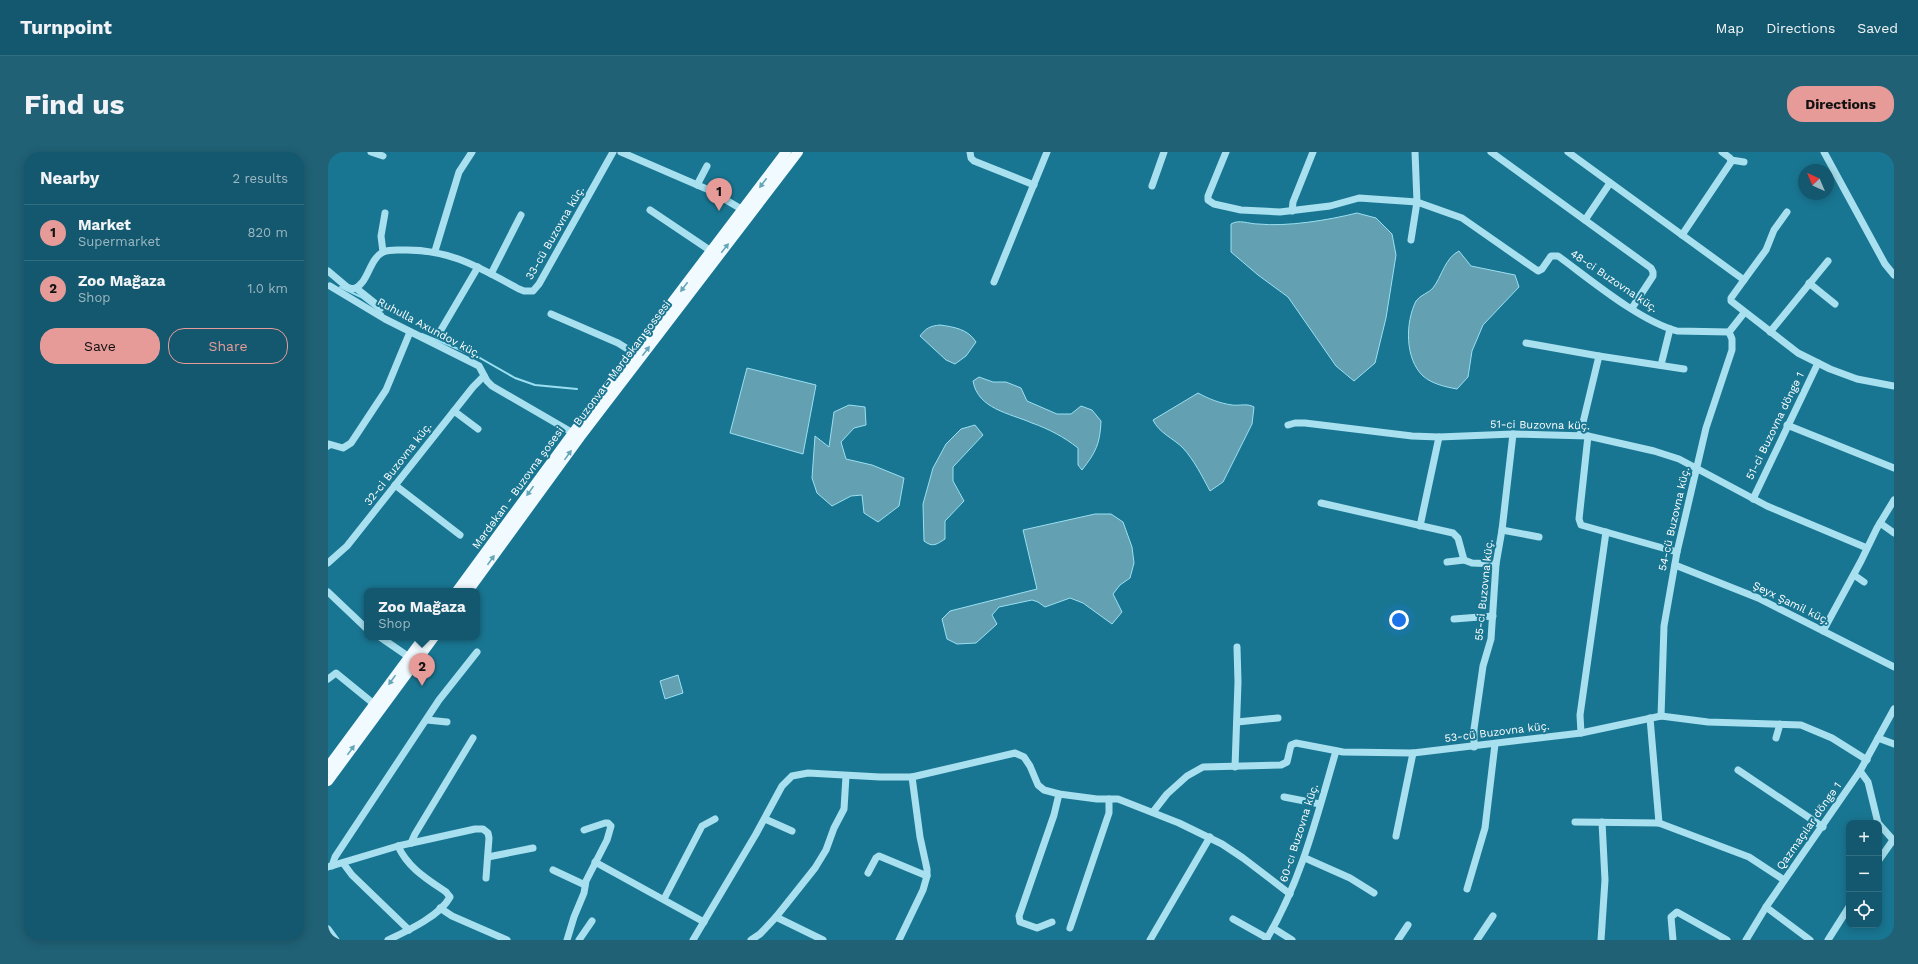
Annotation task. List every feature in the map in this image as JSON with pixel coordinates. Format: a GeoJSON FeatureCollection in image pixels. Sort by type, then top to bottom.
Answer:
{"type":"FeatureCollection","features":[{"type":"Feature","properties":{"kind":"main road","name":"Mərdəkan - Buzovna şosesi"},"geometry":{"type":"LineString","coordinates":[[459,588],[573,433],[786,152]]}},
{"type":"Feature","properties":{"kind":"main road","name":"Buzonva - Mərdəkan şossesi"},"geometry":{"type":"LineString","coordinates":[[470,588],[580,437],[798,152]]}},
{"type":"Feature","properties":{"kind":"main road"},"geometry":{"type":"LineString","coordinates":[[328,767],[422,640]]}},
{"type":"Feature","properties":{"kind":"main road"},"geometry":{"type":"LineString","coordinates":[[328,781],[432,640]]}},
{"type":"Feature","properties":{"kind":"street"},"geometry":{"type":"LineString","coordinates":[[371,152],[383,156]]}},
{"type":"Feature","properties":{"kind":"street","name":"33-cü Buzovna küç."},"geometry":{"type":"LineString","coordinates":[[383,252],[413,250],[435,251],[453,256],[478,267],[524,291],[533,291],[613,152]]}},
{"type":"Feature","properties":{"kind":"street"},"geometry":{"type":"LineString","coordinates":[[620,152],[722,196],[743,210]]}},
{"type":"Feature","properties":{"kind":"street"},"geometry":{"type":"LineString","coordinates":[[970,152],[971,158],[974,161],[1034,186]]}},
{"type":"Feature","properties":{"kind":"street"},"geometry":{"type":"LineString","coordinates":[[994,282],[1047,152]]}},
{"type":"Feature","properties":{"kind":"street"},"geometry":{"type":"LineString","coordinates":[[1152,186],[1164,152]]}},
{"type":"Feature","properties":{"kind":"street","name":"48-ci Buzovna küç."},"geometry":{"type":"LineString","coordinates":[[1226,152],[1208,196],[1208,200],[1211,202],[1250,211],[1292,211],[1330,206],[1359,198],[1417,202],[1462,218],[1538,271],[1542,269],[1551,256],[1558,256],[1632,308],[1670,329],[1677,331],[1729,332]]}},
{"type":"Feature","properties":{"kind":"street"},"geometry":{"type":"LineString","coordinates":[[1292,211],[1293,202],[1313,152]]}},
{"type":"Feature","properties":{"kind":"street"},"geometry":{"type":"LineString","coordinates":[[1411,240],[1417,202],[1415,152]]}},
{"type":"Feature","properties":{"kind":"street"},"geometry":{"type":"LineString","coordinates":[[1491,152],[1585,220],[1653,272],[1653,276],[1632,308]]}},
{"type":"Feature","properties":{"kind":"street"},"geometry":{"type":"LineString","coordinates":[[1568,152],[1744,280]]}},
{"type":"Feature","properties":{"kind":"street"},"geometry":{"type":"LineString","coordinates":[[1722,152],[1731,160],[1744,162]]}},
{"type":"Feature","properties":{"kind":"street"},"geometry":{"type":"LineString","coordinates":[[1824,152],[1885,264],[1894,275]]}},
{"type":"Feature","properties":{"kind":"street"},"geometry":{"type":"LineString","coordinates":[[435,251],[459,172],[469,153]]}},
{"type":"Feature","properties":{"kind":"street"},"geometry":{"type":"LineString","coordinates":[[1682,235],[1731,160]]}},
{"type":"Feature","properties":{"kind":"street"},"geometry":{"type":"LineString","coordinates":[[696,184],[707,166]]}},
{"type":"Feature","properties":{"kind":"street"},"geometry":{"type":"LineString","coordinates":[[1585,220],[1610,183]]}},
{"type":"Feature","properties":{"kind":"street"},"geometry":{"type":"LineString","coordinates":[[650,210],[711,251]]}},
{"type":"Feature","properties":{"kind":"street"},"geometry":{"type":"LineString","coordinates":[[1787,212],[1774,230],[1766,250],[1731,298],[1731,301],[1744,313],[1789,347],[1818,363],[1857,379],[1894,386]]}},
{"type":"Feature","properties":{"kind":"street"},"geometry":{"type":"LineString","coordinates":[[356,288],[361,283],[375,259],[383,252],[381,236],[385,213]]}},
{"type":"Feature","properties":{"kind":"street"},"geometry":{"type":"LineString","coordinates":[[490,274],[521,215]]}},
{"type":"Feature","properties":{"kind":"street"},"geometry":{"type":"LineString","coordinates":[[1770,332],[1808,283],[1828,261]]}},
{"type":"Feature","properties":{"kind":"street"},"geometry":{"type":"LineString","coordinates":[[438,335],[478,267]]}},
{"type":"Feature","properties":{"kind":"street"},"geometry":{"type":"LineString","coordinates":[[328,271],[335,278],[350,288],[356,288],[382,308]]}},
{"type":"Feature","properties":{"kind":"street"},"geometry":{"type":"LineString","coordinates":[[329,288],[335,278]]}},
{"type":"Feature","properties":{"kind":"street"},"geometry":{"type":"LineString","coordinates":[[1808,283],[1835,304]]}},
{"type":"Feature","properties":{"kind":"street","name":"Ruhulla Axundov küç."},"geometry":{"type":"LineString","coordinates":[[329,288],[385,319],[479,366],[484,376],[492,386],[573,433]]}},
{"type":"Feature","properties":{"kind":"street"},"geometry":{"type":"LineString","coordinates":[[1729,332],[1744,313]]}},
{"type":"Feature","properties":{"kind":"street"},"geometry":{"type":"LineString","coordinates":[[551,314],[618,343],[634,353]]}},
{"type":"Feature","properties":{"kind":"street"},"geometry":{"type":"LineString","coordinates":[[1661,365],[1670,329]]}},
{"type":"Feature","properties":{"kind":"street"},"geometry":{"type":"LineString","coordinates":[[328,445],[343,448],[351,444],[386,390],[410,332]]}},
{"type":"Feature","properties":{"kind":"street","name":"54-cü Buzovna küç."},"geometry":{"type":"LineString","coordinates":[[1661,716],[1664,626],[1677,552],[1708,422],[1732,350],[1732,339],[1729,332]]}},
{"type":"Feature","properties":{"kind":"street"},"geometry":{"type":"LineString","coordinates":[[1526,343],[1684,369]]}},
{"type":"Feature","properties":{"kind":"street"},"geometry":{"type":"LineString","coordinates":[[1580,435],[1599,356]]}},
{"type":"Feature","properties":{"kind":"street","name":"51-ci Buzovna döngə 1"},"geometry":{"type":"LineString","coordinates":[[1753,499],[1787,425],[1818,363]]}},
{"type":"Feature","properties":{"kind":"street","name":"32-ci Buzovna küç."},"geometry":{"type":"LineString","coordinates":[[328,563],[347,546],[473,386],[484,376]]}},
{"type":"Feature","properties":{"kind":"street"},"geometry":{"type":"LineString","coordinates":[[454,411],[478,429]]}},
{"type":"Feature","properties":{"kind":"street","name":"51-ci Buzovna küç."},"geometry":{"type":"LineString","coordinates":[[1288,425],[1305,423],[1391,434],[1439,437],[1513,434],[1588,436],[1666,454],[1753,499],[1867,548]]}},
{"type":"Feature","properties":{"kind":"street"},"geometry":{"type":"LineString","coordinates":[[1787,425],[1894,468]]}},
{"type":"Feature","properties":{"kind":"street","name":"55-ci Buzovna küç."},"geometry":{"type":"LineString","coordinates":[[1474,747],[1474,729],[1484,660],[1491,644],[1496,564],[1502,530],[1513,434]]}},
{"type":"Feature","properties":{"kind":"street"},"geometry":{"type":"LineString","coordinates":[[1588,436],[1579,522],[1584,526],[1677,552]]}},
{"type":"Feature","properties":{"kind":"street"},"geometry":{"type":"LineString","coordinates":[[1420,526],[1439,437]]}},
{"type":"Feature","properties":{"kind":"street"},"geometry":{"type":"LineString","coordinates":[[395,485],[460,536]]}},
{"type":"Feature","properties":{"kind":"street"},"geometry":{"type":"LineString","coordinates":[[1823,630],[1854,575],[1880,523],[1894,500]]}},
{"type":"Feature","properties":{"kind":"street"},"geometry":{"type":"LineString","coordinates":[[1321,503],[1456,535],[1464,560]]}},
{"type":"Feature","properties":{"kind":"street"},"geometry":{"type":"LineString","coordinates":[[1880,523],[1894,533]]}},
{"type":"Feature","properties":{"kind":"street"},"geometry":{"type":"LineString","coordinates":[[1502,530],[1539,537]]}},
{"type":"Feature","properties":{"kind":"street"},"geometry":{"type":"LineString","coordinates":[[1581,733],[1580,716],[1606,532]]}},
{"type":"Feature","properties":{"kind":"street"},"geometry":{"type":"LineString","coordinates":[[1447,562],[1464,560],[1472,563],[1496,564]]}},
{"type":"Feature","properties":{"kind":"street","name":"Şeyx Şamil küç."},"geometry":{"type":"LineString","coordinates":[[1675,565],[1758,598],[1894,667]]}},
{"type":"Feature","properties":{"kind":"street"},"geometry":{"type":"LineString","coordinates":[[1854,575],[1864,582]]}},
{"type":"Feature","properties":{"kind":"street"},"geometry":{"type":"LineString","coordinates":[[328,592],[364,626]]}},
{"type":"Feature","properties":{"kind":"street"},"geometry":{"type":"LineString","coordinates":[[1454,618],[1493,616]]}},
{"type":"Feature","properties":{"kind":"street"},"geometry":{"type":"LineString","coordinates":[[384,640],[409,657]]}},
{"type":"Feature","properties":{"kind":"street"},"geometry":{"type":"LineString","coordinates":[[1235,767],[1237,722],[1237,647]]}},
{"type":"Feature","properties":{"kind":"street"},"geometry":{"type":"LineString","coordinates":[[330,867],[335,857],[428,720],[439,700],[477,652]]}},
{"type":"Feature","properties":{"kind":"street"},"geometry":{"type":"LineString","coordinates":[[328,680],[336,673],[374,704]]}},
{"type":"Feature","properties":{"kind":"street","name":"Qazmaçılar döngə 1"},"geometry":{"type":"LineString","coordinates":[[1746,940],[1784,880],[1824,826],[1860,771],[1894,709]]}},
{"type":"Feature","properties":{"kind":"street","name":"53-cü Buzovna küç."},"geometry":{"type":"LineString","coordinates":[[1153,812],[1167,794],[1195,770],[1211,766],[1276,766],[1284,764],[1289,759],[1291,746],[1296,743],[1310,744],[1336,751],[1353,753],[1413,753],[1474,747],[1581,733],[1661,716],[1708,722],[1801,725],[1812,728],[1844,744],[1867,760]]}},
{"type":"Feature","properties":{"kind":"street"},"geometry":{"type":"LineString","coordinates":[[1237,722],[1278,718]]}},
{"type":"Feature","properties":{"kind":"street"},"geometry":{"type":"LineString","coordinates":[[1650,718],[1659,823]]}},
{"type":"Feature","properties":{"kind":"street"},"geometry":{"type":"LineString","coordinates":[[428,720],[447,722]]}},
{"type":"Feature","properties":{"kind":"street"},"geometry":{"type":"LineString","coordinates":[[1776,738],[1780,724]]}},
{"type":"Feature","properties":{"kind":"street"},"geometry":{"type":"LineString","coordinates":[[411,843],[473,738]]}},
{"type":"Feature","properties":{"kind":"street"},"geometry":{"type":"LineString","coordinates":[[1878,738],[1894,744]]}},
{"type":"Feature","properties":{"kind":"street"},"geometry":{"type":"LineString","coordinates":[[1467,889],[1485,828],[1495,744]]}},
{"type":"Feature","properties":{"kind":"street","name":"60-cı Buzovna küç."},"geometry":{"type":"LineString","coordinates":[[1266,939],[1290,894],[1305,858],[1336,751]]}},
{"type":"Feature","properties":{"kind":"street"},"geometry":{"type":"LineString","coordinates":[[1396,836],[1413,753]]}},
{"type":"Feature","properties":{"kind":"street"},"geometry":{"type":"LineString","coordinates":[[693,940],[765,819],[782,786],[792,776],[808,773],[846,776],[912,777],[1004,755],[1018,754],[1027,760],[1035,779],[1041,788],[1059,794],[1097,799],[1122,800],[1210,837],[1243,858],[1290,894]]}},
{"type":"Feature","properties":{"kind":"street"},"geometry":{"type":"LineString","coordinates":[[1738,770],[1824,826]]}},
{"type":"Feature","properties":{"kind":"street"},"geometry":{"type":"LineString","coordinates":[[1860,771],[1868,782],[1878,820]]}},
{"type":"Feature","properties":{"kind":"street"},"geometry":{"type":"LineString","coordinates":[[751,940],[760,934],[776,917],[815,868],[826,850],[834,828],[844,808],[846,776]]}},
{"type":"Feature","properties":{"kind":"street"},"geometry":{"type":"LineString","coordinates":[[899,940],[923,890],[927,876],[912,777]]}},
{"type":"Feature","properties":{"kind":"street"},"geometry":{"type":"LineString","coordinates":[[1052,922],[1037,928],[1020,922],[1019,916],[1054,815],[1059,794]]}},
{"type":"Feature","properties":{"kind":"street"},"geometry":{"type":"LineString","coordinates":[[1284,797],[1320,804]]}},
{"type":"Feature","properties":{"kind":"street"},"geometry":{"type":"LineString","coordinates":[[1070,928],[1109,813],[1109,799]]}},
{"type":"Feature","properties":{"kind":"street"},"geometry":{"type":"LineString","coordinates":[[664,899],[702,826],[714,819]]}},
{"type":"Feature","properties":{"kind":"street"},"geometry":{"type":"LineString","coordinates":[[765,819],[792,831]]}},
{"type":"Feature","properties":{"kind":"street"},"geometry":{"type":"LineString","coordinates":[[567,940],[568,931],[583,897],[585,885],[611,826],[608,822],[584,830]]}},
{"type":"Feature","properties":{"kind":"street"},"geometry":{"type":"LineString","coordinates":[[1575,822],[1659,823],[1750,857],[1784,880]]}},
{"type":"Feature","properties":{"kind":"street"},"geometry":{"type":"LineString","coordinates":[[1601,940],[1605,880],[1602,822]]}},
{"type":"Feature","properties":{"kind":"street"},"geometry":{"type":"LineString","coordinates":[[1882,827],[1894,841],[1882,856]]}},
{"type":"Feature","properties":{"kind":"street"},"geometry":{"type":"LineString","coordinates":[[330,867],[398,846],[475,829],[483,829],[488,833],[489,838],[486,878]]}},
{"type":"Feature","properties":{"kind":"street"},"geometry":{"type":"LineString","coordinates":[[1150,940],[1210,837]]}},
{"type":"Feature","properties":{"kind":"street"},"geometry":{"type":"LineString","coordinates":[[388,940],[409,930],[440,908],[448,901],[450,895],[410,865],[398,846]]}},
{"type":"Feature","properties":{"kind":"street"},"geometry":{"type":"LineString","coordinates":[[488,857],[533,848]]}},
{"type":"Feature","properties":{"kind":"street"},"geometry":{"type":"LineString","coordinates":[[868,873],[876,858],[879,856],[927,876]]}},
{"type":"Feature","properties":{"kind":"street"},"geometry":{"type":"LineString","coordinates":[[1305,858],[1350,878],[1374,893]]}},
{"type":"Feature","properties":{"kind":"street"},"geometry":{"type":"LineString","coordinates":[[595,862],[704,922]]}},
{"type":"Feature","properties":{"kind":"street"},"geometry":{"type":"LineString","coordinates":[[343,863],[352,875],[402,921],[409,930]]}},
{"type":"Feature","properties":{"kind":"street"},"geometry":{"type":"LineString","coordinates":[[553,870],[585,885]]}},
{"type":"Feature","properties":{"kind":"street"},"geometry":{"type":"LineString","coordinates":[[1766,907],[1810,940]]}},
{"type":"Feature","properties":{"kind":"street"},"geometry":{"type":"LineString","coordinates":[[440,908],[452,916],[507,940]]}},
{"type":"Feature","properties":{"kind":"street"},"geometry":{"type":"LineString","coordinates":[[1673,940],[1671,917],[1677,912],[1727,940]]}},
{"type":"Feature","properties":{"kind":"street"},"geometry":{"type":"LineString","coordinates":[[1828,940],[1846,912]]}},
{"type":"Feature","properties":{"kind":"street"},"geometry":{"type":"LineString","coordinates":[[1477,940],[1493,916]]}},
{"type":"Feature","properties":{"kind":"street"},"geometry":{"type":"LineString","coordinates":[[776,917],[823,940]]}},
{"type":"Feature","properties":{"kind":"street"},"geometry":{"type":"LineString","coordinates":[[1233,919],[1266,939]]}},
{"type":"Feature","properties":{"kind":"street"},"geometry":{"type":"LineString","coordinates":[[579,940],[592,921]]}},
{"type":"Feature","properties":{"kind":"street"},"geometry":{"type":"LineString","coordinates":[[1398,940],[1408,925]]}},
{"type":"Feature","properties":{"kind":"street"},"geometry":{"type":"LineString","coordinates":[[1273,928],[1292,940]]}},
{"type":"Feature","properties":{"kind":"street"},"geometry":{"type":"LineString","coordinates":[[328,929],[336,940]]}},
{"type":"Feature","properties":{"kind":"water"},"geometry":{"type":"Polygon","coordinates":[[[1357,213],[1376,218],[1392,234],[1396,255],[1386,318],[1375,363],[1354,381],[1336,366],[1288,297],[1258,275],[1231,252],[1231,224],[1241,222],[1269,225],[1295,224],[1357,213]]]}},
{"type":"Feature","properties":{"kind":"water"},"geometry":{"type":"Polygon","coordinates":[[[1459,251],[1471,266],[1515,275],[1519,287],[1483,325],[1472,351],[1468,377],[1457,389],[1431,381],[1423,376],[1417,369],[1410,351],[1409,330],[1412,310],[1416,301],[1433,288],[1450,258],[1459,251]]]}},
{"type":"Feature","properties":{"kind":"water"},"geometry":{"type":"Polygon","coordinates":[[[940,325],[965,331],[976,342],[966,356],[955,364],[946,360],[920,336],[928,328],[940,325]]]}},
{"type":"Feature","properties":{"kind":"water"},"geometry":{"type":"Polygon","coordinates":[[[747,368],[816,385],[803,454],[730,433],[747,368]]]}},
{"type":"Feature","properties":{"kind":"water"},"geometry":{"type":"Polygon","coordinates":[[[979,377],[993,382],[1006,382],[1021,388],[1027,401],[1057,414],[1071,414],[1081,406],[1092,410],[1101,421],[1100,436],[1094,453],[1082,470],[1078,465],[1078,448],[1073,444],[1044,428],[996,409],[981,398],[973,381],[979,377]]]}},
{"type":"Feature","properties":{"kind":"water"},"geometry":{"type":"Polygon","coordinates":[[[1198,393],[1223,403],[1232,405],[1249,405],[1254,407],[1252,424],[1223,482],[1210,491],[1198,468],[1183,448],[1166,435],[1153,420],[1198,393]]]}},
{"type":"Feature","properties":{"kind":"water"},"geometry":{"type":"Polygon","coordinates":[[[849,405],[865,407],[866,425],[854,428],[841,442],[846,459],[872,465],[904,478],[899,506],[878,522],[864,513],[862,495],[851,496],[832,506],[817,493],[812,478],[815,436],[829,447],[834,412],[849,405]]]}},
{"type":"Feature","properties":{"kind":"water"},"geometry":{"type":"Polygon","coordinates":[[[975,425],[983,435],[953,467],[953,481],[964,501],[945,521],[945,539],[932,545],[924,541],[923,504],[933,468],[946,444],[961,429],[975,425]]]}},
{"type":"Feature","properties":{"kind":"water"},"geometry":{"type":"Polygon","coordinates":[[[1095,514],[1111,514],[1123,522],[1132,547],[1134,563],[1130,578],[1120,585],[1113,594],[1122,612],[1112,624],[1083,603],[1070,598],[1045,607],[1032,600],[999,607],[992,615],[997,624],[976,643],[957,644],[947,639],[942,619],[950,611],[1037,589],[1023,530],[1095,514]]]}},
{"type":"Feature","properties":{"kind":"water"},"geometry":{"type":"Polygon","coordinates":[[[678,675],[683,693],[665,699],[660,681],[678,675]]]}},
{"type":"Feature","properties":{"kind":"waterway"},"geometry":{"type":"LineString","coordinates":[[340,287],[361,297],[383,314]]}},
{"type":"Feature","properties":{"kind":"waterway"},"geometry":{"type":"LineString","coordinates":[[422,334],[480,358],[515,378],[535,385],[577,389]]}},
{"type":"Feature","properties":{"kind":"place","name":"Market"},"geometry":{"type":"Point","coordinates":[719,211]}},
{"type":"Feature","properties":{"kind":"place","name":"Zoo Mağaza"},"geometry":{"type":"Point","coordinates":[422,686]}}]}
